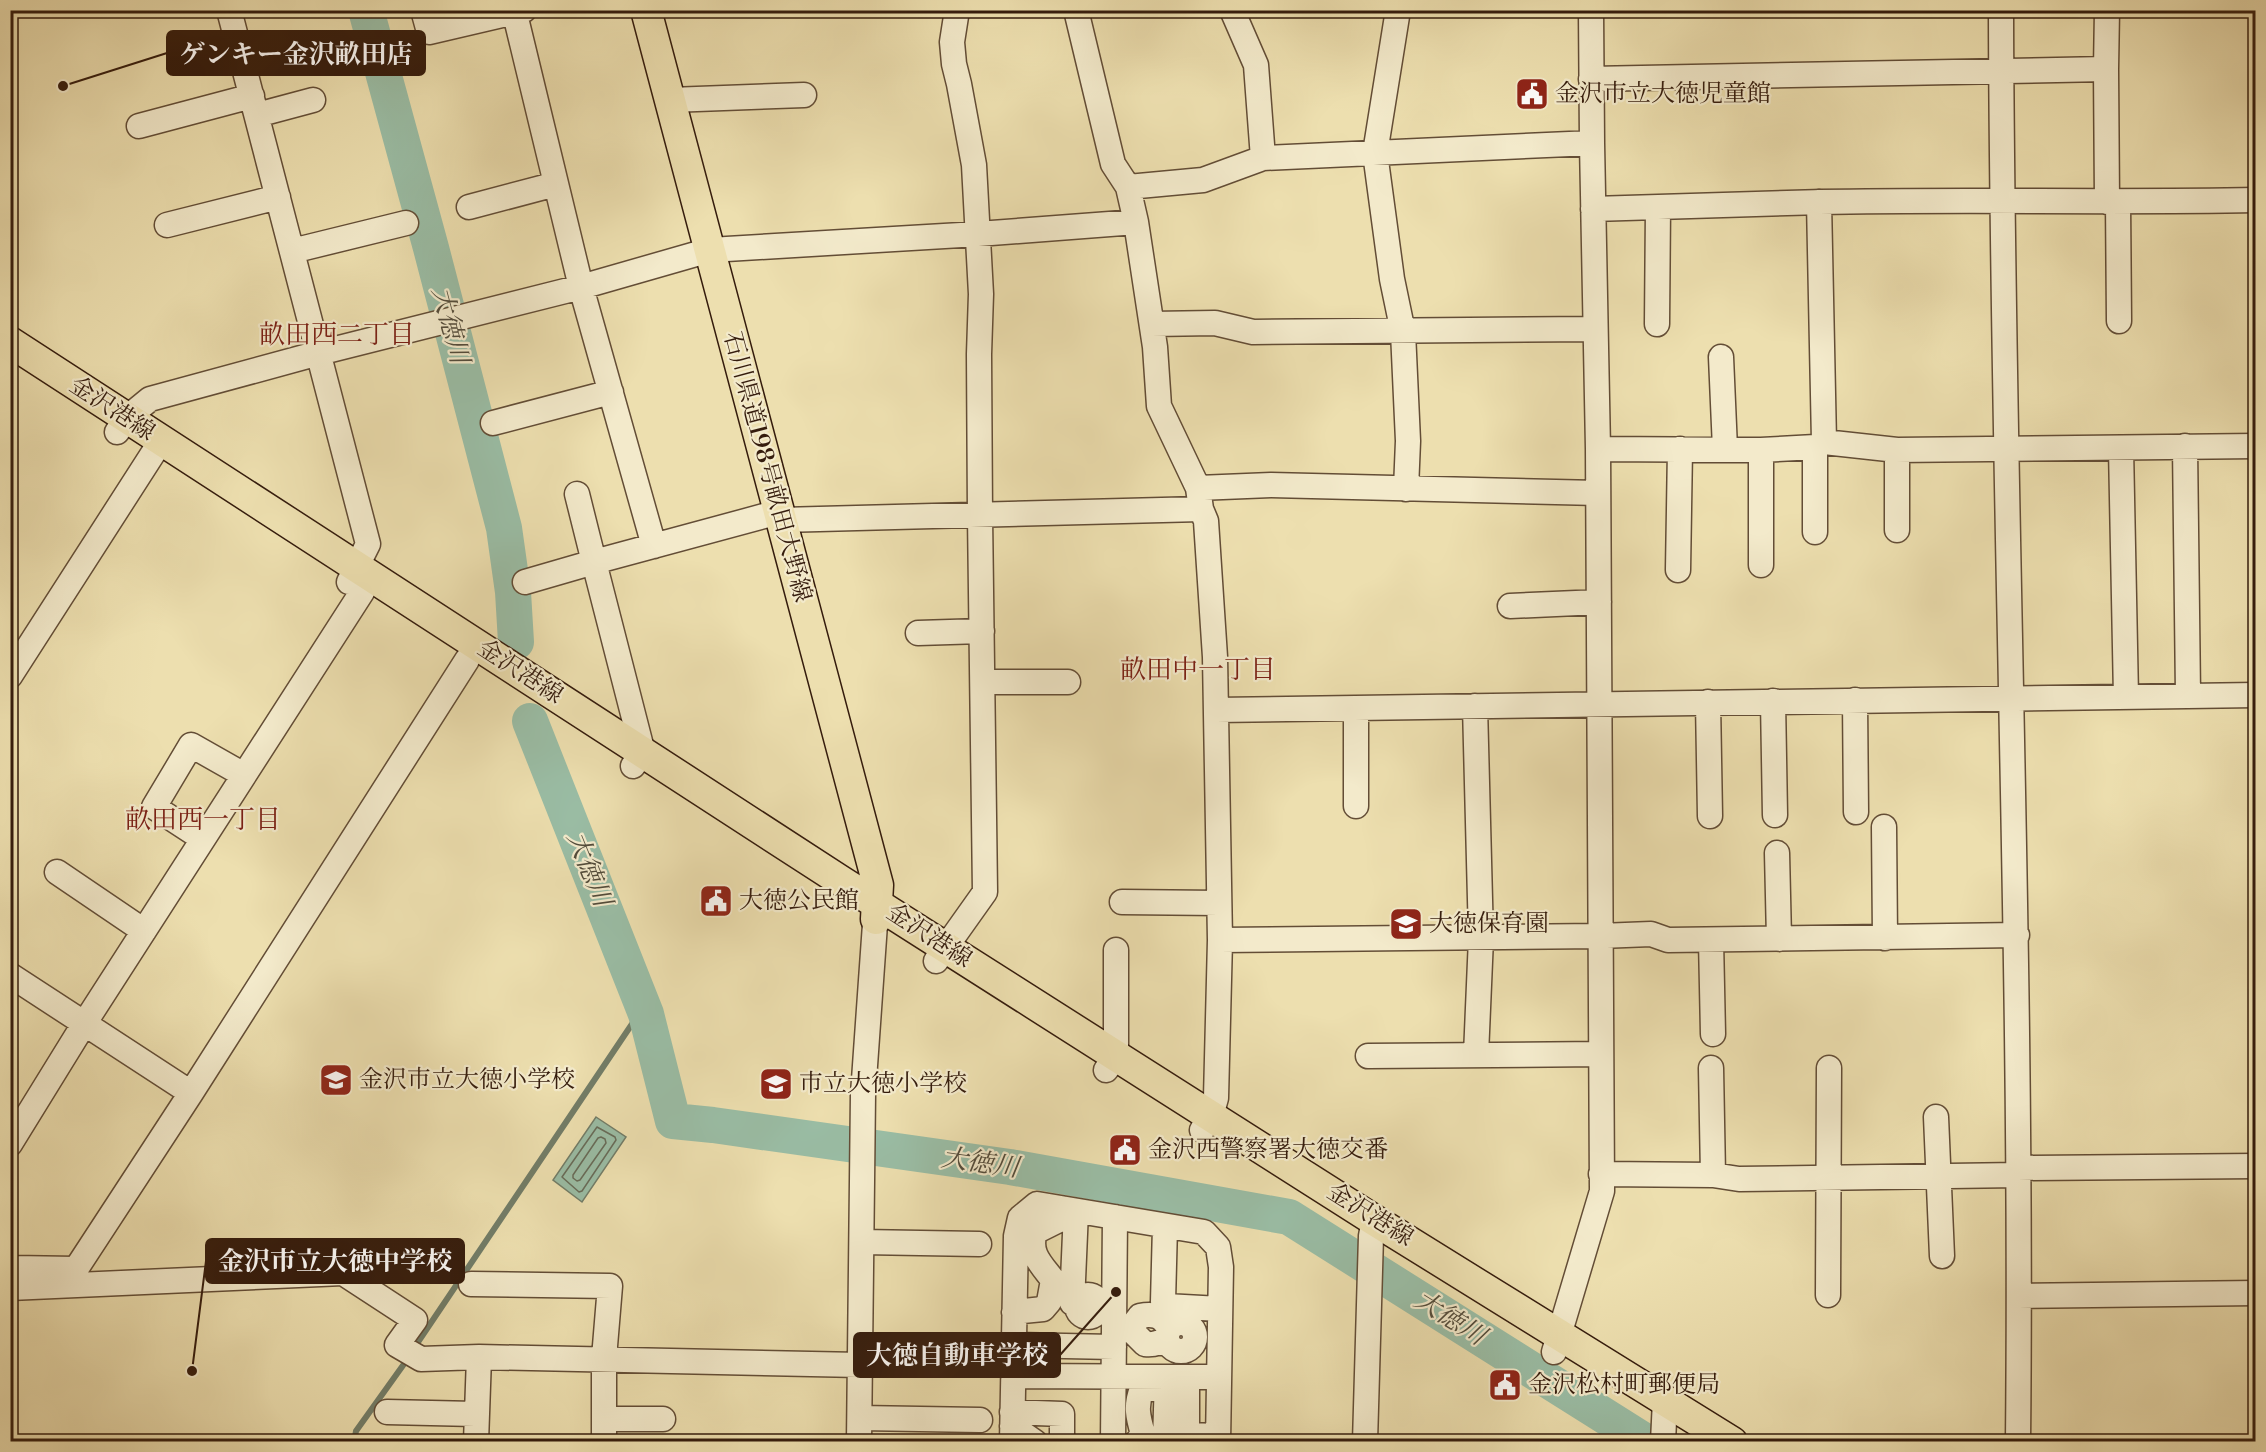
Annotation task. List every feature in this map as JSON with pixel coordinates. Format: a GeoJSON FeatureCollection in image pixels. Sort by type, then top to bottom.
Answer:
{"type":"FeatureCollection","features":[{"type":"Feature","properties":{"kind":"main road","name":"石川県道198号畝田大野線"},"geometry":{"type":"LineString","coordinates":[[646,10],[878,885],[877,914]]}},
{"type":"Feature","properties":{"kind":"main road","name":"金沢港線"},"geometry":{"type":"LineString","coordinates":[[10,342],[157,448],[356,580],[1206,1123],[1371,1248],[1557,1343],[1694,1442]]}},
{"type":"Feature","properties":{"kind":"main road","name":"金沢港線"},"geometry":{"type":"LineString","coordinates":[[10,365],[123,424]]}},
{"type":"Feature","properties":{"kind":"main road","name":"金沢港線"},"geometry":{"type":"LineString","coordinates":[[356,580],[467,660],[638,760]]}},
{"type":"Feature","properties":{"kind":"main road","name":"金沢港線"},"geometry":{"type":"LineString","coordinates":[[1664,1421],[1732,1442]]}},
{"type":"Feature","properties":{"kind":"street"},"geometry":{"type":"LineString","coordinates":[[10,1144],[17,1117],[84,1024],[244,776],[356,580],[368,544],[229,10]]}},
{"type":"Feature","properties":{"kind":"street"},"geometry":{"type":"LineString","coordinates":[[423,10],[429,32],[517,11],[581,287],[654,546]]}},
{"type":"Feature","properties":{"kind":"street"},"geometry":{"type":"LineString","coordinates":[[941,954],[985,892],[980,516],[981,294],[974,165],[954,64],[952,42],[957,10]]}},
{"type":"Feature","properties":{"kind":"street"},"geometry":{"type":"LineString","coordinates":[[1076,10],[1113,165],[1128,187],[1136,222],[1152,324],[1158,406],[1199,498],[1206,521],[1215,657],[1220,940],[1216,1098],[1206,1123]]}},
{"type":"Feature","properties":{"kind":"street"},"geometry":{"type":"LineString","coordinates":[[1232,10],[1256,65],[1263,158]]}},
{"type":"Feature","properties":{"kind":"street"},"geometry":{"type":"LineString","coordinates":[[1398,10],[1375,153],[1392,279],[1404,332],[1408,441],[1407,489]]}},
{"type":"Feature","properties":{"kind":"street"},"geometry":{"type":"LineString","coordinates":[[1557,1343],[1602,1191],[1598,449],[1591,10]]}},
{"type":"Feature","properties":{"kind":"street"},"geometry":{"type":"LineString","coordinates":[[2001,10],[2010,698],[2017,936],[2018,1442]]}},
{"type":"Feature","properties":{"kind":"street"},"geometry":{"type":"LineString","coordinates":[[2107,10],[2106,69],[2119,321]]}},
{"type":"Feature","properties":{"kind":"street"},"geometry":{"type":"LineString","coordinates":[[1591,79],[2106,69]]}},
{"type":"Feature","properties":{"kind":"street"},"geometry":{"type":"LineString","coordinates":[[670,100],[804,95]]}},
{"type":"Feature","properties":{"kind":"street"},"geometry":{"type":"LineString","coordinates":[[139,126],[254,105],[313,100]]}},
{"type":"Feature","properties":{"kind":"street"},"geometry":{"type":"LineString","coordinates":[[1128,187],[1203,180],[1263,158],[1592,143]]}},
{"type":"Feature","properties":{"kind":"street"},"geometry":{"type":"LineString","coordinates":[[469,207],[556,184]]}},
{"type":"Feature","properties":{"kind":"street"},"geometry":{"type":"LineString","coordinates":[[167,225],[278,197]]}},
{"type":"Feature","properties":{"kind":"street"},"geometry":{"type":"LineString","coordinates":[[1593,209],[1819,202],[2256,200]]}},
{"type":"Feature","properties":{"kind":"street"},"geometry":{"type":"LineString","coordinates":[[1815,532],[1820,445],[1819,202]]}},
{"type":"Feature","properties":{"kind":"street"},"geometry":{"type":"LineString","coordinates":[[1657,324],[1658,207]]}},
{"type":"Feature","properties":{"kind":"street"},"geometry":{"type":"LineString","coordinates":[[123,424],[150,399],[319,353],[581,287],[710,250],[1136,222]]}},
{"type":"Feature","properties":{"kind":"street"},"geometry":{"type":"LineString","coordinates":[[292,251],[406,223]]}},
{"type":"Feature","properties":{"kind":"street"},"geometry":{"type":"LineString","coordinates":[[1152,324],[1215,323],[1252,332],[1595,329]]}},
{"type":"Feature","properties":{"kind":"street"},"geometry":{"type":"LineString","coordinates":[[1721,357],[1725,449]]}},
{"type":"Feature","properties":{"kind":"street"},"geometry":{"type":"LineString","coordinates":[[493,423],[611,392]]}},
{"type":"Feature","properties":{"kind":"street"},"geometry":{"type":"LineString","coordinates":[[1598,449],[1761,450],[1820,445],[1897,450],[2256,446]]}},
{"type":"Feature","properties":{"kind":"street"},"geometry":{"type":"LineString","coordinates":[[2185,446],[2188,695]]}},
{"type":"Feature","properties":{"kind":"street"},"geometry":{"type":"LineString","coordinates":[[10,676],[157,448]]}},
{"type":"Feature","properties":{"kind":"street"},"geometry":{"type":"LineString","coordinates":[[2121,448],[2126,697]]}},
{"type":"Feature","properties":{"kind":"street"},"geometry":{"type":"LineString","coordinates":[[1678,570],[1680,449]]}},
{"type":"Feature","properties":{"kind":"street"},"geometry":{"type":"LineString","coordinates":[[1761,450],[1761,565]]}},
{"type":"Feature","properties":{"kind":"street"},"geometry":{"type":"LineString","coordinates":[[1897,450],[1897,530]]}},
{"type":"Feature","properties":{"kind":"street"},"geometry":{"type":"LineString","coordinates":[[525,582],[654,546],[780,516],[980,516],[1199,498],[1271,484],[1598,493]]}},
{"type":"Feature","properties":{"kind":"street"},"geometry":{"type":"LineString","coordinates":[[577,494],[638,760]]}},
{"type":"Feature","properties":{"kind":"street"},"geometry":{"type":"LineString","coordinates":[[1510,606],[1599,602]]}},
{"type":"Feature","properties":{"kind":"street"},"geometry":{"type":"LineString","coordinates":[[918,633],[982,631]]}},
{"type":"Feature","properties":{"kind":"street"},"geometry":{"type":"LineString","coordinates":[[10,1266],[14,1268],[76,1269],[467,660]]}},
{"type":"Feature","properties":{"kind":"street"},"geometry":{"type":"LineString","coordinates":[[983,682],[1068,682]]}},
{"type":"Feature","properties":{"kind":"street"},"geometry":{"type":"LineString","coordinates":[[1216,710],[2256,695]]}},
{"type":"Feature","properties":{"kind":"street"},"geometry":{"type":"LineString","coordinates":[[1855,700],[1856,812]]}},
{"type":"Feature","properties":{"kind":"street"},"geometry":{"type":"LineString","coordinates":[[1773,701],[1775,815]]}},
{"type":"Feature","properties":{"kind":"street"},"geometry":{"type":"LineString","coordinates":[[1707,702],[1710,816]]}},
{"type":"Feature","properties":{"kind":"street"},"geometry":{"type":"LineString","coordinates":[[1475,706],[1481,938],[1476,1055]]}},
{"type":"Feature","properties":{"kind":"street"},"geometry":{"type":"LineString","coordinates":[[1356,708],[1356,806]]}},
{"type":"Feature","properties":{"kind":"street"},"geometry":{"type":"LineString","coordinates":[[203,839],[154,807],[191,745],[244,776]]}},
{"type":"Feature","properties":{"kind":"street"},"geometry":{"type":"LineString","coordinates":[[1884,827],[1886,938]]}},
{"type":"Feature","properties":{"kind":"street"},"geometry":{"type":"LineString","coordinates":[[1778,853],[1779,939]]}},
{"type":"Feature","properties":{"kind":"street"},"geometry":{"type":"LineString","coordinates":[[57,872],[144,931]]}},
{"type":"Feature","properties":{"kind":"street"},"geometry":{"type":"LineString","coordinates":[[1122,902],[1219,903]]}},
{"type":"Feature","properties":{"kind":"street"},"geometry":{"type":"LineString","coordinates":[[877,914],[863,1094],[860,1430],[980,1420]]}},
{"type":"Feature","properties":{"kind":"street"},"geometry":{"type":"LineString","coordinates":[[1220,940],[1651,934],[1668,940],[2017,936]]}},
{"type":"Feature","properties":{"kind":"street"},"geometry":{"type":"LineString","coordinates":[[1711,940],[1713,1034]]}},
{"type":"Feature","properties":{"kind":"street"},"geometry":{"type":"LineString","coordinates":[[1111,1063],[1116,950]]}},
{"type":"Feature","properties":{"kind":"street"},"geometry":{"type":"LineString","coordinates":[[10,975],[191,1093]]}},
{"type":"Feature","properties":{"kind":"street"},"geometry":{"type":"LineString","coordinates":[[1368,1056],[1601,1054]]}},
{"type":"Feature","properties":{"kind":"street"},"geometry":{"type":"LineString","coordinates":[[1711,1068],[1713,1175]]}},
{"type":"Feature","properties":{"kind":"street"},"geometry":{"type":"LineString","coordinates":[[1828,1294],[1829,1068]]}},
{"type":"Feature","properties":{"kind":"street"},"geometry":{"type":"LineString","coordinates":[[1936,1117],[1942,1256]]}},
{"type":"Feature","properties":{"kind":"street"},"geometry":{"type":"LineString","coordinates":[[1601,1174],[1713,1175],[1739,1179],[1940,1177],[2018,1172],[2256,1166]]}},
{"type":"Feature","properties":{"kind":"street"},"geometry":{"type":"LineString","coordinates":[[1012,1427],[1016,1236],[1020,1218],[1037,1204],[1204,1232],[1218,1247],[1221,1267],[1218,1439],[1187,1435],[1187,1388],[1161,1345],[1166,1306],[1220,1309]]}},
{"type":"Feature","properties":{"kind":"street"},"geometry":{"type":"LineString","coordinates":[[1069,1210],[1066,1255],[1072,1303],[1078,1303]]}},
{"type":"Feature","properties":{"kind":"street"},"geometry":{"type":"LineString","coordinates":[[1014,1312],[1043,1309],[1049,1302],[1053,1280],[1036,1260],[1031,1244],[1035,1232],[1057,1221],[1069,1210]]}},
{"type":"Feature","properties":{"kind":"street"},"geometry":{"type":"LineString","coordinates":[[1113,1442],[1115,1217]]}},
{"type":"Feature","properties":{"kind":"street"},"geometry":{"type":"LineString","coordinates":[[1164,1226],[1161,1345],[1165,1442]]}},
{"type":"Feature","properties":{"kind":"street"},"geometry":{"type":"LineString","coordinates":[[862,1242],[979,1244]]}},
{"type":"Feature","properties":{"kind":"street"},"geometry":{"type":"LineString","coordinates":[[1365,1442],[1371,1248]]}},
{"type":"Feature","properties":{"kind":"street"},"geometry":{"type":"LineString","coordinates":[[10,1288],[344,1273],[415,1320],[397,1345],[421,1359],[861,1356],[958,1348]]}},
{"type":"Feature","properties":{"kind":"street"},"geometry":{"type":"LineString","coordinates":[[471,1284],[609,1286],[604,1358],[604,1430],[663,1419]]}},
{"type":"Feature","properties":{"kind":"street"},"geometry":{"type":"LineString","coordinates":[[2019,1296],[2256,1293]]}},
{"type":"Feature","properties":{"kind":"street"},"geometry":{"type":"LineString","coordinates":[[1137,1442],[1143,1434],[1137,1415],[1137,1400],[1161,1345],[1177,1323],[1186,1324],[1193,1329],[1195,1337],[1220,1337]]}},
{"type":"Feature","properties":{"kind":"street"},"geometry":{"type":"LineString","coordinates":[[1013,1362],[1047,1336],[1076,1337],[1114,1363]]}},
{"type":"Feature","properties":{"kind":"street"},"geometry":{"type":"LineString","coordinates":[[1013,1362],[1114,1363],[1161,1345],[1219,1372]]}},
{"type":"Feature","properties":{"kind":"street"},"geometry":{"type":"LineString","coordinates":[[476,1442],[475,1414],[479,1357]]}},
{"type":"Feature","properties":{"kind":"street"},"geometry":{"type":"LineString","coordinates":[[387,1412],[475,1414]]}},
{"type":"Feature","properties":{"kind":"street"},"geometry":{"type":"LineString","coordinates":[[1012,1427],[1062,1414],[1062,1442]]}},
{"type":"Feature","properties":{"kind":"street"},"geometry":{"type":"LineString","coordinates":[[1012,1427],[1035,1442]]}},
{"type":"Feature","properties":{"kind":"water"},"geometry":{"type":"Polygon","coordinates":[[[596,1117],[626,1137],[582,1202],[553,1180],[596,1117]]]}},
{"type":"Feature","properties":{"kind":"waterway","name":"大徳川"},"geometry":{"type":"LineString","coordinates":[[366,10],[504,528],[513,592],[516,642]]}},
{"type":"Feature","properties":{"kind":"waterway","name":"大徳川"},"geometry":{"type":"LineString","coordinates":[[530,721],[646,1014],[673,1121],[1010,1167],[1289,1217],[1646,1442]]}},
{"type":"Feature","properties":{"kind":"waterway"},"geometry":{"type":"LineString","coordinates":[[414,1348],[632,1024],[646,1014]]}},
{"type":"Feature","properties":{"kind":"waterway"},"geometry":{"type":"LineString","coordinates":[[354,1442],[356,1431],[409,1357]]}},
{"type":"Feature","properties":{"kind":"place","name":"ゲンキー金沢畝田店"},"geometry":{"type":"Point","coordinates":[63,86]}},
{"type":"Feature","properties":{"kind":"place","name":"金沢市立大徳児童館"},"geometry":{"type":"Point","coordinates":[1532,94]}},
{"type":"Feature","properties":{"kind":"place","name":"大徳公民館"},"geometry":{"type":"Point","coordinates":[716,901]}},
{"type":"Feature","properties":{"kind":"place","name":"大徳保育園"},"geometry":{"type":"Point","coordinates":[1406,924]}},
{"type":"Feature","properties":{"kind":"place","name":"金沢市立大徳小学校"},"geometry":{"type":"Point","coordinates":[336,1080]}},
{"type":"Feature","properties":{"kind":"place","name":"市立大徳小学校"},"geometry":{"type":"Point","coordinates":[776,1084]}},
{"type":"Feature","properties":{"kind":"place","name":"金沢西警察署大徳交番"},"geometry":{"type":"Point","coordinates":[1125,1150]}},
{"type":"Feature","properties":{"kind":"place","name":"大徳自動車学校"},"geometry":{"type":"Point","coordinates":[1116,1292]}},
{"type":"Feature","properties":{"kind":"place","name":"金沢市立大徳中学校"},"geometry":{"type":"Point","coordinates":[192,1371]}},
{"type":"Feature","properties":{"kind":"place","name":"金沢松村町郵便局"},"geometry":{"type":"Point","coordinates":[1505,1385]}},
{"type":"Feature","properties":{"kind":"district","name":"畝田西二丁目"},"geometry":{"type":"Point","coordinates":[337,335]}},
{"type":"Feature","properties":{"kind":"district","name":"畝田中一丁目"},"geometry":{"type":"Point","coordinates":[1198,670]}},
{"type":"Feature","properties":{"kind":"district","name":"畝田西一丁目"},"geometry":{"type":"Point","coordinates":[203,820]}}]}
